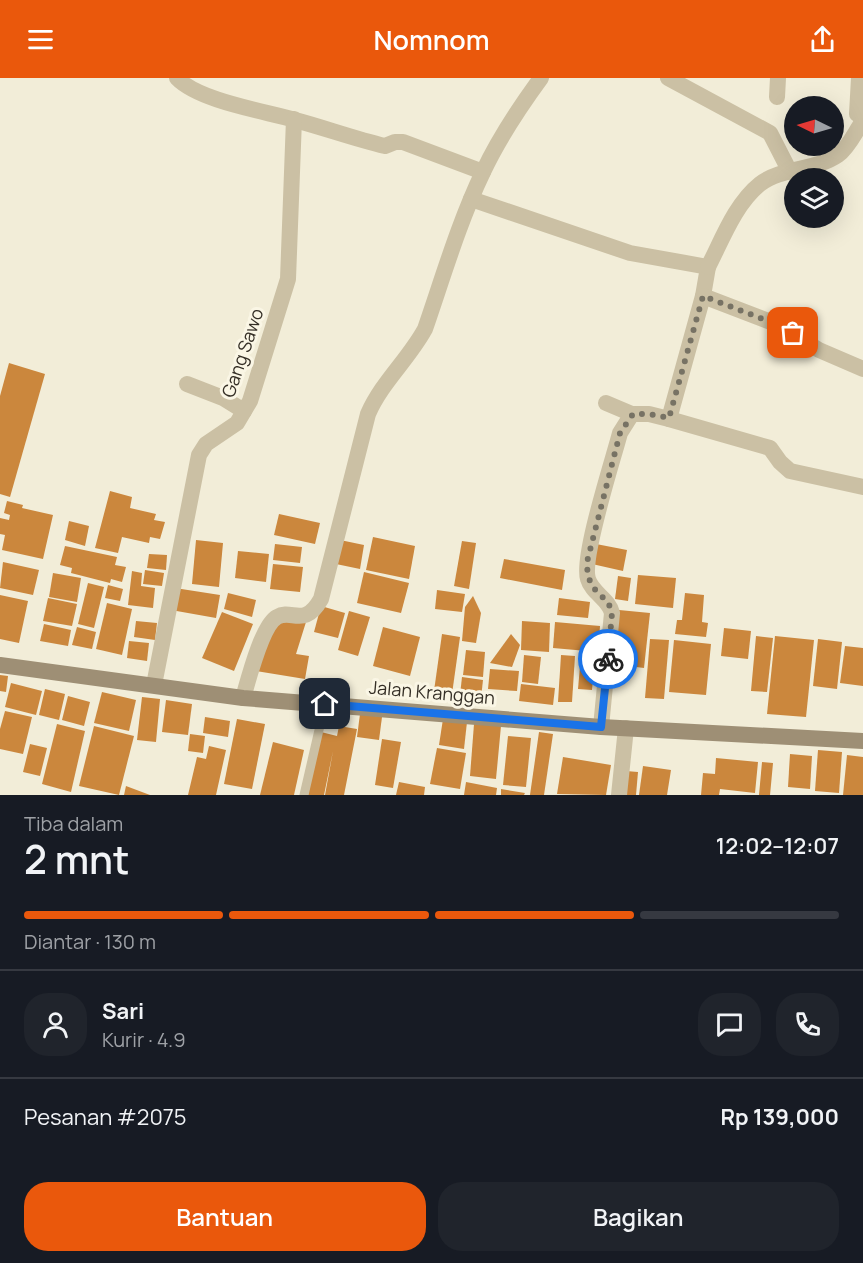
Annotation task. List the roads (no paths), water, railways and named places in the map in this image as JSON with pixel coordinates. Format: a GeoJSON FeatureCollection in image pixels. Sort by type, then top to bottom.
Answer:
{"type":"FeatureCollection","features":[{"type":"Feature","properties":{"kind":"main road","name":"Jalan Kranggan"},"geometry":{"type":"LineString","coordinates":[[0,665],[243,698],[601,727],[863,741]]}},
{"type":"Feature","properties":{"kind":"street"},"geometry":{"type":"LineString","coordinates":[[177,78],[197,91],[227,102],[385,146],[402,142],[483,172]]}},
{"type":"Feature","properties":{"kind":"street"},"geometry":{"type":"LineString","coordinates":[[243,698],[261,642],[274,619],[283,615],[306,614],[315,608],[321,599],[368,414],[375,398],[425,329],[471,199],[483,172],[515,114],[541,78]]}},
{"type":"Feature","properties":{"kind":"street"},"geometry":{"type":"LineString","coordinates":[[668,78],[691,85],[770,133],[788,168]]}},
{"type":"Feature","properties":{"kind":"street"},"geometry":{"type":"LineString","coordinates":[[777,98],[778,78]]}},
{"type":"Feature","properties":{"kind":"street"},"geometry":{"type":"LineString","coordinates":[[803,168],[830,160],[840,154],[860,117],[859,78]]}},
{"type":"Feature","properties":{"kind":"street","name":"Gang Sawo"},"geometry":{"type":"LineString","coordinates":[[154,685],[200,455],[206,444],[237,423],[250,401],[288,279],[294,119]]}},
{"type":"Feature","properties":{"kind":"street"},"geometry":{"type":"LineString","coordinates":[[669,418],[703,296],[708,267],[738,211],[751,192],[761,183],[784,174]]}},
{"type":"Feature","properties":{"kind":"street"},"geometry":{"type":"LineString","coordinates":[[471,199],[630,253],[708,267]]}},
{"type":"Feature","properties":{"kind":"street"},"geometry":{"type":"LineString","coordinates":[[703,296],[776,324],[819,350],[863,369]]}},
{"type":"Feature","properties":{"kind":"street"},"geometry":{"type":"LineString","coordinates":[[187,384],[223,398],[244,411]]}},
{"type":"Feature","properties":{"kind":"street"},"geometry":{"type":"LineString","coordinates":[[606,403],[633,414],[669,418],[770,448],[790,471],[863,487]]}},
{"type":"Feature","properties":{"kind":"street"},"geometry":{"type":"LineString","coordinates":[[601,727],[612,613],[610,607],[597,594],[588,579],[587,562],[620,433],[633,414]]}},
{"type":"Feature","properties":{"kind":"street"},"geometry":{"type":"LineString","coordinates":[[619,795],[626,728]]}},
{"type":"Feature","properties":{"kind":"lane"},"geometry":{"type":"LineString","coordinates":[[304,795],[325,704]]}}]}
